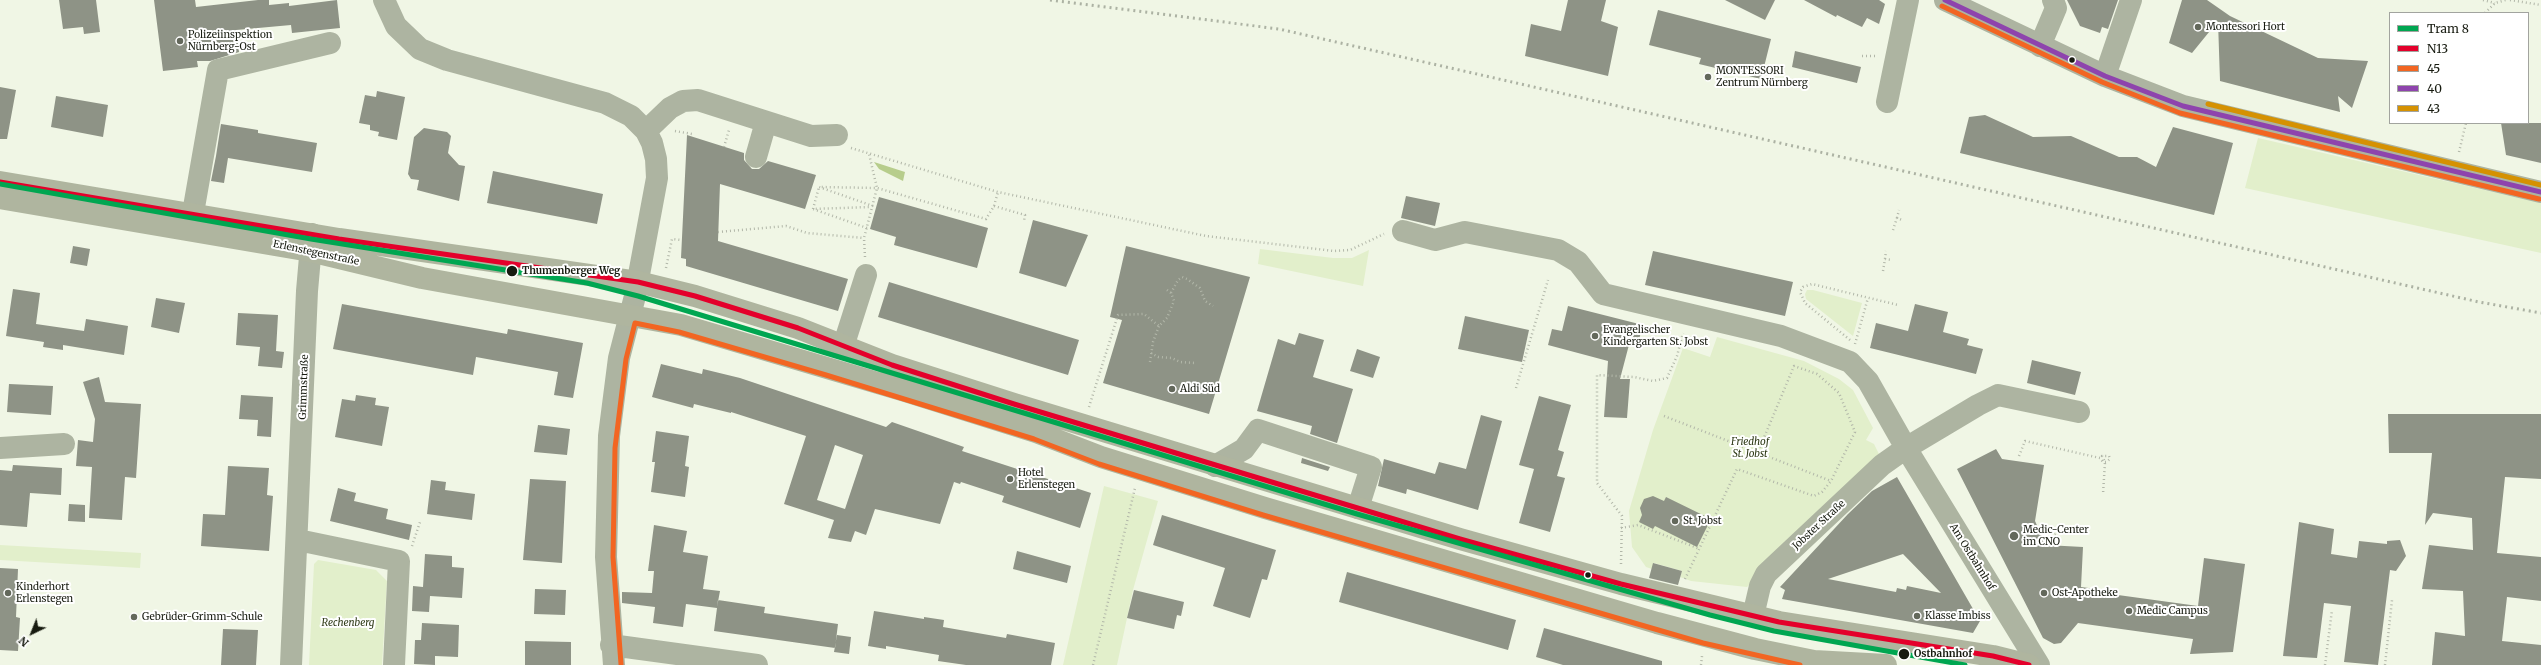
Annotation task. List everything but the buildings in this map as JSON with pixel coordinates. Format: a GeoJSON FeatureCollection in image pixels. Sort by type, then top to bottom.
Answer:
{"type":"FeatureCollection","features":[{"type":"Feature","properties":{"kind":"main road","name":"Erlenstegenstraße"},"geometry":{"type":"LineString","coordinates":[[0,182],[192,222],[311,243],[638,282],[695,296],[772,320],[923,376],[1109,432],[1215,466],[1477,544],[1621,584],[1753,616],[1832,632],[1864,635],[1993,656],[2029,665]]}},
{"type":"Feature","properties":{"kind":"main road","name":"Erlenstegenstraße"},"geometry":{"type":"LineString","coordinates":[[0,198],[192,222]]}},
{"type":"Feature","properties":{"kind":"main road","name":"Erlenstegenstraße"},"geometry":{"type":"LineString","coordinates":[[311,243],[422,278],[597,311],[630,315],[681,325],[828,368],[1036,432],[1101,457],[1535,588],[1756,650],[1825,663],[1886,665]]}},
{"type":"Feature","properties":{"kind":"main road"},"geometry":{"type":"LineString","coordinates":[[1472,569],[1477,544]]}},
{"type":"Feature","properties":{"kind":"main road"},"geometry":{"type":"LineString","coordinates":[[1535,588],[1543,562]]}},
{"type":"Feature","properties":{"kind":"street"},"geometry":{"type":"LineString","coordinates":[[384,0],[390,16],[402,35],[420,49],[434,56],[592,98],[631,116],[646,131],[656,159],[657,178],[638,282],[619,358],[608,448],[606,557],[613,655],[757,665]]}},
{"type":"Feature","properties":{"kind":"street"},"geometry":{"type":"LineString","coordinates":[[1887,102],[1908,0]]}},
{"type":"Feature","properties":{"kind":"street"},"geometry":{"type":"LineString","coordinates":[[1945,0],[2105,76],[2183,106],[2541,192]]}},
{"type":"Feature","properties":{"kind":"street"},"geometry":{"type":"LineString","coordinates":[[2040,46],[2056,8],[2053,0]]}},
{"type":"Feature","properties":{"kind":"street"},"geometry":{"type":"LineString","coordinates":[[2105,76],[2131,0]]}},
{"type":"Feature","properties":{"kind":"street"},"geometry":{"type":"LineString","coordinates":[[192,222],[218,70],[330,43]]}},
{"type":"Feature","properties":{"kind":"street"},"geometry":{"type":"LineString","coordinates":[[646,131],[670,108],[683,101],[698,100],[811,136],[837,135]]}},
{"type":"Feature","properties":{"kind":"street"},"geometry":{"type":"LineString","coordinates":[[756,157],[766,122]]}},
{"type":"Feature","properties":{"kind":"street","name":"Am Ostbahnhof"},"geometry":{"type":"LineString","coordinates":[[1403,231],[1434,240],[1465,232],[1558,250],[1578,262],[1603,294],[1687,315],[1782,336],[1850,362],[1860,370],[1868,381],[1906,448],[2039,665]]}},
{"type":"Feature","properties":{"kind":"street","name":"Grimmstraße"},"geometry":{"type":"LineString","coordinates":[[291,665],[311,243]]}},
{"type":"Feature","properties":{"kind":"street"},"geometry":{"type":"LineString","coordinates":[[843,347],[866,275]]}},
{"type":"Feature","properties":{"kind":"street"},"geometry":{"type":"LineString","coordinates":[[1906,448],[1978,405],[1998,396],[2079,412]]}},
{"type":"Feature","properties":{"kind":"street"},"geometry":{"type":"LineString","coordinates":[[1215,466],[1244,449],[1258,430],[1371,467],[1358,508]]}},
{"type":"Feature","properties":{"kind":"street"},"geometry":{"type":"LineString","coordinates":[[1101,457],[1109,432]]}},
{"type":"Feature","properties":{"kind":"street"},"geometry":{"type":"LineString","coordinates":[[0,448],[64,444]]}},
{"type":"Feature","properties":{"kind":"street","name":"Jobster Straße"},"geometry":{"type":"LineString","coordinates":[[1753,616],[1760,586],[1766,574],[1882,465],[1906,448]]}},
{"type":"Feature","properties":{"kind":"street"},"geometry":{"type":"LineString","coordinates":[[298,540],[399,561],[394,665]]}},
{"type":"Feature","properties":{"kind":"path"},"geometry":{"type":"LineString","coordinates":[[2483,0],[2495,3],[2506,0]]}},
{"type":"Feature","properties":{"kind":"path"},"geometry":{"type":"LineString","coordinates":[[2510,0],[2541,5]]}},
{"type":"Feature","properties":{"kind":"path"},"geometry":{"type":"LineString","coordinates":[[2486,12],[2495,3]]}},
{"type":"Feature","properties":{"kind":"path"},"geometry":{"type":"LineString","coordinates":[[2454,170],[2466,124]]}},
{"type":"Feature","properties":{"kind":"path"},"geometry":{"type":"LineString","coordinates":[[687,133],[692,134]]}},
{"type":"Feature","properties":{"kind":"path"},"geometry":{"type":"LineString","coordinates":[[837,135],[853,150],[998,192],[1206,236],[1334,251],[1350,250],[1390,231],[1403,231]]}},
{"type":"Feature","properties":{"kind":"path"},"geometry":{"type":"LineString","coordinates":[[866,275],[864,238],[877,188],[870,154]]}},
{"type":"Feature","properties":{"kind":"path"},"geometry":{"type":"LineString","coordinates":[[819,187],[877,188],[986,219],[994,206],[998,192]]}},
{"type":"Feature","properties":{"kind":"path"},"geometry":{"type":"LineString","coordinates":[[819,187],[872,206]]}},
{"type":"Feature","properties":{"kind":"path"},"geometry":{"type":"LineString","coordinates":[[813,209],[819,187]]}},
{"type":"Feature","properties":{"kind":"path"},"geometry":{"type":"LineString","coordinates":[[813,209],[872,206]]}},
{"type":"Feature","properties":{"kind":"path"},"geometry":{"type":"LineString","coordinates":[[994,206],[1026,214],[1024,221]]}},
{"type":"Feature","properties":{"kind":"path"},"geometry":{"type":"LineString","coordinates":[[813,209],[867,228]]}},
{"type":"Feature","properties":{"kind":"path"},"geometry":{"type":"LineString","coordinates":[[1894,230],[1899,210]]}},
{"type":"Feature","properties":{"kind":"path"},"geometry":{"type":"LineString","coordinates":[[1897,218],[1902,220]]}},
{"type":"Feature","properties":{"kind":"path"},"geometry":{"type":"LineString","coordinates":[[718,232],[786,226],[807,233],[864,238]]}},
{"type":"Feature","properties":{"kind":"path"},"geometry":{"type":"LineString","coordinates":[[1883,271],[1886,251]]}},
{"type":"Feature","properties":{"kind":"path"},"geometry":{"type":"LineString","coordinates":[[1885,258],[1892,260]]}},
{"type":"Feature","properties":{"kind":"path"},"geometry":{"type":"LineString","coordinates":[[1171,293],[1178,280],[1182,277],[1200,288],[1205,301],[1213,306]]}},
{"type":"Feature","properties":{"kind":"path"},"geometry":{"type":"LineString","coordinates":[[1516,388],[1548,280]]}},
{"type":"Feature","properties":{"kind":"path"},"geometry":{"type":"LineString","coordinates":[[1868,298],[1855,344],[1805,303],[1800,292],[1803,287],[1812,284],[1898,305]]}},
{"type":"Feature","properties":{"kind":"path"},"geometry":{"type":"LineString","coordinates":[[1150,362],[1151,353],[1159,326],[1170,313],[1174,301],[1171,293],[1167,290]]}},
{"type":"Feature","properties":{"kind":"path"},"geometry":{"type":"LineString","coordinates":[[1083,425],[1118,315],[1144,314],[1159,326]]}},
{"type":"Feature","properties":{"kind":"path"},"geometry":{"type":"LineString","coordinates":[[1621,584],[1622,516],[1597,483],[1596,375],[1653,381],[1667,378],[1677,356],[1687,315]]}},
{"type":"Feature","properties":{"kind":"path"},"geometry":{"type":"LineString","coordinates":[[1151,353],[1158,357],[1172,358],[1180,362],[1195,363]]}},
{"type":"Feature","properties":{"kind":"path"},"geometry":{"type":"LineString","coordinates":[[1679,598],[1737,469],[1814,496],[1822,492],[1831,481],[1855,432],[1839,393],[1817,374],[1794,366],[1758,452]]}},
{"type":"Feature","properties":{"kind":"path"},"geometry":{"type":"LineString","coordinates":[[1664,416],[1831,481]]}},
{"type":"Feature","properties":{"kind":"path"},"geometry":{"type":"LineString","coordinates":[[2019,456],[2025,441],[2100,458],[2103,462],[2106,462],[2110,459],[2109,456],[2102,456],[2105,462],[2105,468],[2105,475],[2103,494]]}},
{"type":"Feature","properties":{"kind":"path"},"geometry":{"type":"LineString","coordinates":[[1093,665],[1132,498]]}},
{"type":"Feature","properties":{"kind":"path"},"geometry":{"type":"LineString","coordinates":[[399,561],[408,555],[420,522]]}},
{"type":"Feature","properties":{"kind":"path"},"geometry":{"type":"LineString","coordinates":[[1622,528],[1638,525],[1700,549]]}},
{"type":"Feature","properties":{"kind":"path"},"geometry":{"type":"LineString","coordinates":[[2044,540],[2058,533]]}},
{"type":"Feature","properties":{"kind":"path"},"geometry":{"type":"LineString","coordinates":[[2385,665],[2392,600]]}},
{"type":"Feature","properties":{"kind":"path"},"geometry":{"type":"LineString","coordinates":[[2325,665],[2332,610]]}},
{"type":"Feature","properties":{"kind":"green space"},"geometry":{"type":"Polygon","coordinates":[[[2258,138],[2541,203],[2541,253],[2245,188],[2258,138]]]}},
{"type":"Feature","properties":{"kind":"green space"},"geometry":{"type":"Polygon","coordinates":[[[1260,249],[1333,258],[1352,258],[1369,250],[1363,286],[1258,264],[1260,249]]]}},
{"type":"Feature","properties":{"kind":"green space"},"geometry":{"type":"Polygon","coordinates":[[[1807,290],[1813,290],[1862,303],[1853,336],[1806,299],[1805,294],[1807,290]]]}},
{"type":"Feature","properties":{"kind":"green space","name":"Friedhof St. Jobst"},"geometry":{"type":"Polygon","coordinates":[[[1717,337],[1804,361],[1839,379],[1853,390],[1873,428],[1866,440],[1874,444],[1879,454],[1847,491],[1747,587],[1691,581],[1680,577],[1682,571],[1654,563],[1652,569],[1646,567],[1632,547],[1629,511],[1653,430],[1683,348],[1710,357],[1717,337]]]}},
{"type":"Feature","properties":{"kind":"green space"},"geometry":{"type":"Polygon","coordinates":[[[1104,486],[1158,501],[1133,590],[1117,665],[1063,665],[1104,486]]]}},
{"type":"Feature","properties":{"kind":"green space"},"geometry":{"type":"Polygon","coordinates":[[[0,545],[141,553],[140,568],[0,560],[0,545]]]}},
{"type":"Feature","properties":{"kind":"green space","name":"Rechenberg"},"geometry":{"type":"Polygon","coordinates":[[[318,560],[376,570],[387,581],[382,665],[309,665],[314,564],[318,560]]]}},
{"type":"Feature","properties":{"kind":"shaded area"},"geometry":{"type":"Polygon","coordinates":[[[874,162],[905,172],[903,181],[879,169],[874,162]]]}},
{"type":"Feature","properties":{"kind":"railway"},"geometry":{"type":"LineString","coordinates":[[1050,0],[1279,29],[2479,302],[2541,313]]}},
{"type":"Feature","properties":{"kind":"tram line","name":"8"},"geometry":{"type":"LineString","coordinates":[[0,184],[311,239],[587,283],[638,296],[1357,514],[1710,615],[1774,631],[1965,665]]}},
{"type":"Feature","properties":{"kind":"transit line","name":"40"},"geometry":{"type":"LineString","coordinates":[[1945,0],[2105,76],[2183,106],[2541,192]]}},
{"type":"Feature","properties":{"kind":"transit line","name":"45"},"geometry":{"type":"LineString","coordinates":[[1942,6],[2102,82],[2180,113],[2539,199]]}},
{"type":"Feature","properties":{"kind":"transit line","name":"43"},"geometry":{"type":"LineString","coordinates":[[2208,104],[2541,185]]}},
{"type":"Feature","properties":{"kind":"transit line","name":"N13"},"geometry":{"type":"LineString","coordinates":[[0,182],[339,239],[638,282],[695,296],[798,328],[892,365],[1014,404],[1460,539],[1621,584],[1779,622],[1993,656],[2029,665]]}},
{"type":"Feature","properties":{"kind":"transit line","name":"45"},"geometry":{"type":"LineString","coordinates":[[621,664],[613,557],[615,448],[626,359],[635,323],[679,332],[826,375],[1034,439],[1099,464],[1263,515],[1703,643],[1800,665]]}},
{"type":"Feature","properties":{"kind":"place","name":"Montessori Hort"},"geometry":{"type":"Point","coordinates":[2198,27]}},
{"type":"Feature","properties":{"kind":"place","name":"Polizeiinspektion Nürnberg-Ost"},"geometry":{"type":"Point","coordinates":[180,41]}},
{"type":"Feature","properties":{"kind":"place","name":"MONTESSORI Zentrum Nürnberg"},"geometry":{"type":"Point","coordinates":[1708,77]}},
{"type":"Feature","properties":{"kind":"place","name":"Thumenberger Weg"},"geometry":{"type":"Point","coordinates":[512,271]}},
{"type":"Feature","properties":{"kind":"place","name":"Evangelischer Kindergarten St. Jobst"},"geometry":{"type":"Point","coordinates":[1595,336]}},
{"type":"Feature","properties":{"kind":"place","name":"Aldi Süd"},"geometry":{"type":"Point","coordinates":[1172,389]}},
{"type":"Feature","properties":{"kind":"place","name":"Hotel Erlenstegen"},"geometry":{"type":"Point","coordinates":[1010,479]}},
{"type":"Feature","properties":{"kind":"place","name":"St. Jobst"},"geometry":{"type":"Point","coordinates":[1675,521]}},
{"type":"Feature","properties":{"kind":"place","name":"Medic-Center im CNO"},"geometry":{"type":"Point","coordinates":[2014,536]}},
{"type":"Feature","properties":{"kind":"place","name":"Kinderhort Erlenstegen"},"geometry":{"type":"Point","coordinates":[8,593]}},
{"type":"Feature","properties":{"kind":"place","name":"Ost-Apotheke"},"geometry":{"type":"Point","coordinates":[2044,593]}},
{"type":"Feature","properties":{"kind":"place","name":"Medic Campus"},"geometry":{"type":"Point","coordinates":[2129,611]}},
{"type":"Feature","properties":{"kind":"place","name":"Klasse Imbiss"},"geometry":{"type":"Point","coordinates":[1917,616]}},
{"type":"Feature","properties":{"kind":"place","name":"Gebrüder-Grimm-Schule"},"geometry":{"type":"Point","coordinates":[134,617]}},
{"type":"Feature","properties":{"kind":"place","name":"Ostbahnhof"},"geometry":{"type":"Point","coordinates":[1904,654]}}]}
